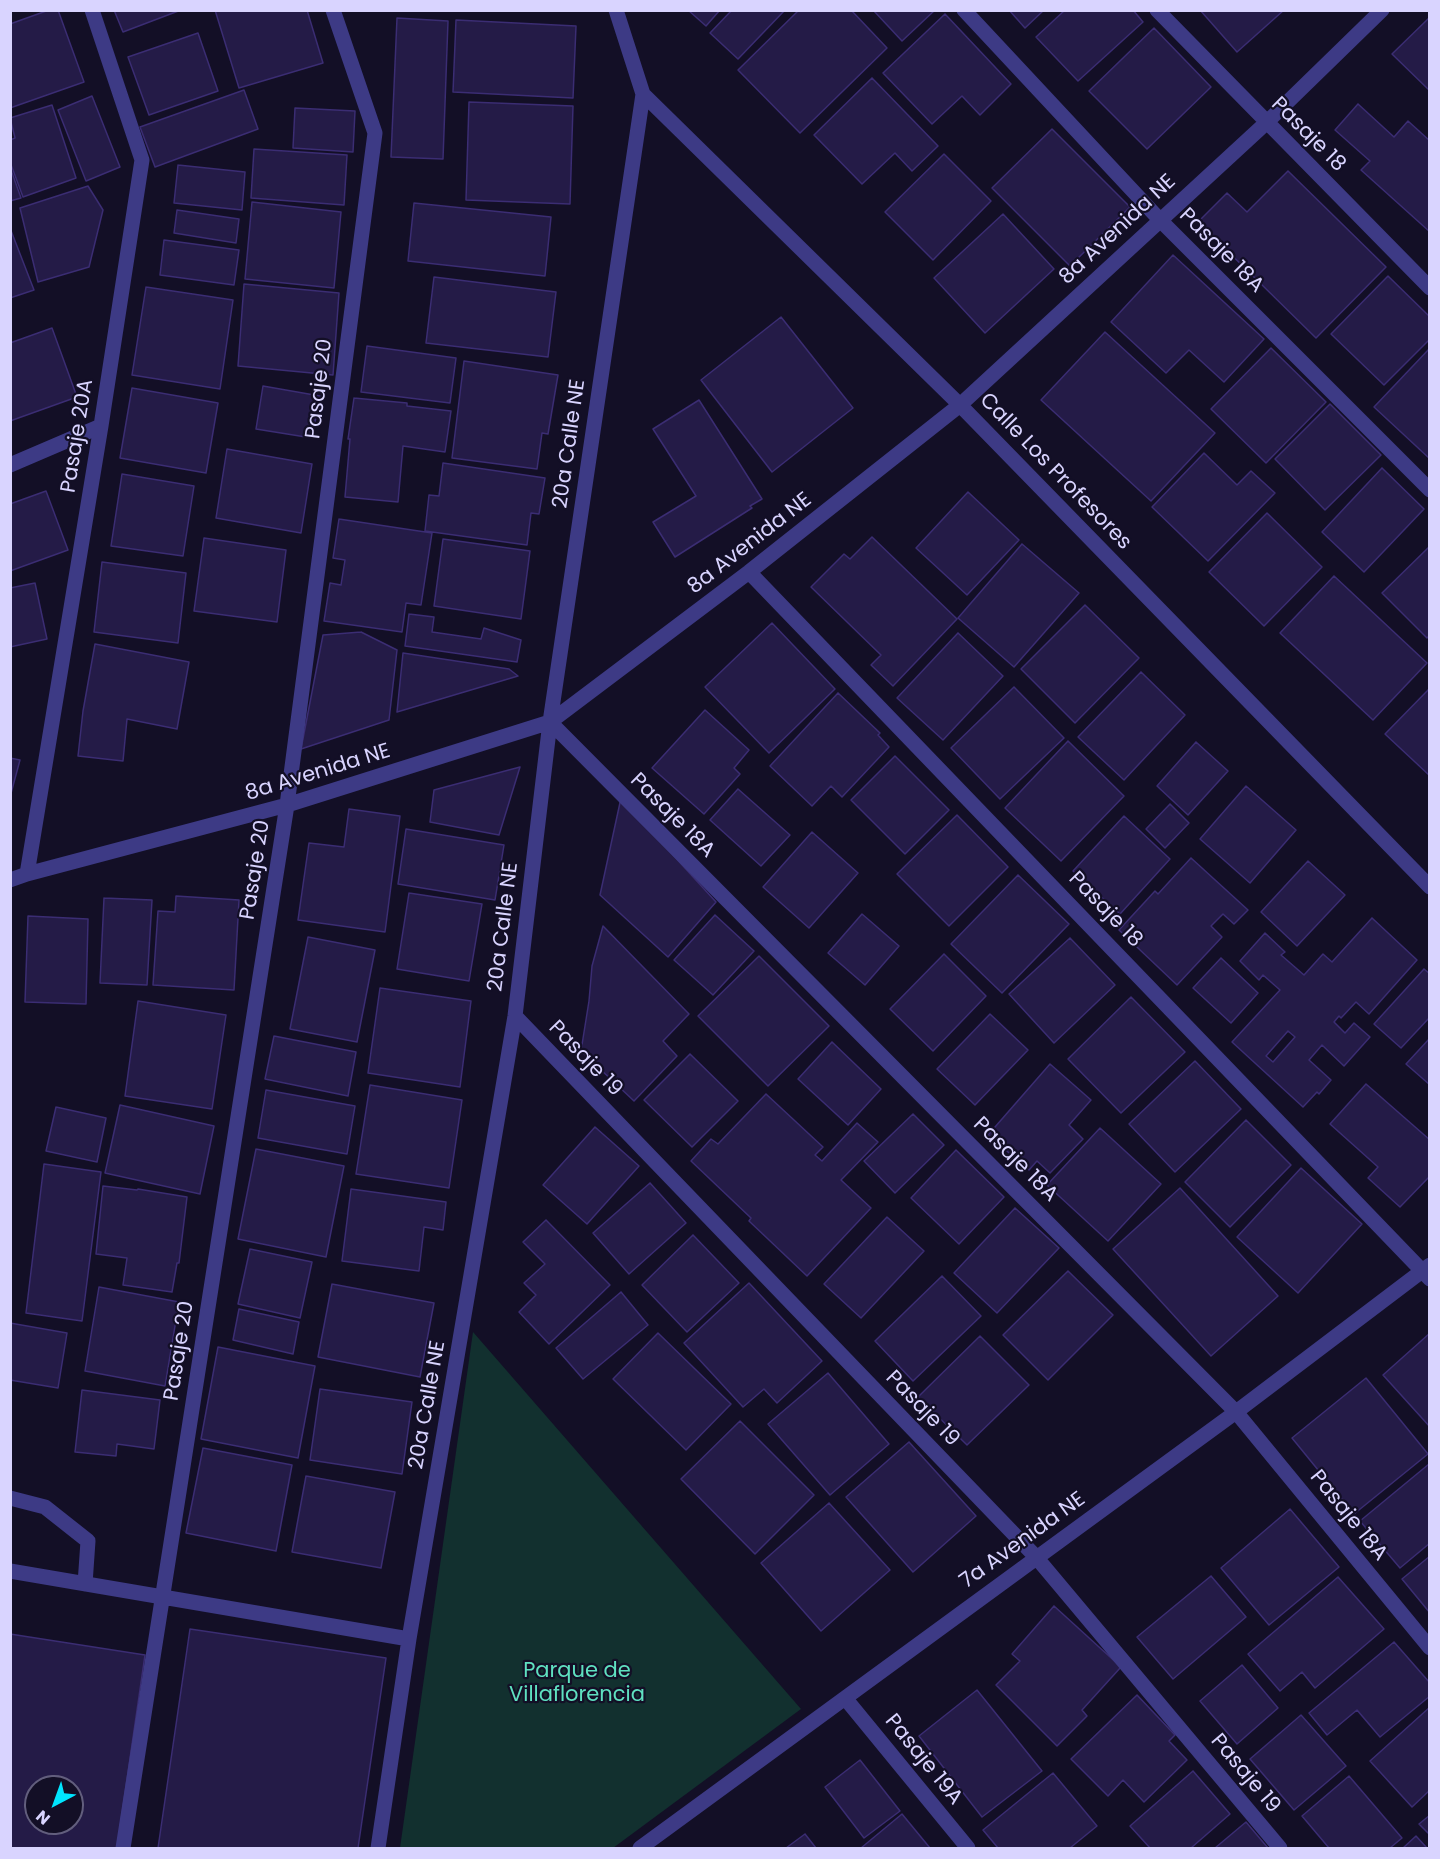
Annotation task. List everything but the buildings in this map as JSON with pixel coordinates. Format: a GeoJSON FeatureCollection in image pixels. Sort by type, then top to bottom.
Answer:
{"type":"FeatureCollection","features":[{"type":"Feature","properties":{"kind":"street","name":"Pasaje 20A"},"geometry":{"type":"LineString","coordinates":[[27,874],[101,426],[142,160],[92,10]]}},
{"type":"Feature","properties":{"kind":"street","name":"Pasaje 20"},"geometry":{"type":"LineString","coordinates":[[123,1848],[287,806],[375,133],[333,10]]}},
{"type":"Feature","properties":{"kind":"street","name":"20a Calle NE"},"geometry":{"type":"LineString","coordinates":[[378,1848],[409,1639],[515,1016],[550,722],[643,94],[616,10]]}},
{"type":"Feature","properties":{"kind":"street","name":"Pasaje 18A"},"geometry":{"type":"LineString","coordinates":[[963,10],[1160,220],[1430,490]]}},
{"type":"Feature","properties":{"kind":"street","name":"Pasaje 18"},"geometry":{"type":"LineString","coordinates":[[1157,10],[1430,288]]}},
{"type":"Feature","properties":{"kind":"street","name":"8a Avenida NE"},"geometry":{"type":"LineString","coordinates":[[10,880],[287,806],[550,722],[749,572],[960,405],[1266,123],[1382,10]]}},
{"type":"Feature","properties":{"kind":"street","name":"Calle Los Profesores"},"geometry":{"type":"LineString","coordinates":[[643,94],[960,405],[1430,887]]}},
{"type":"Feature","properties":{"kind":"street"},"geometry":{"type":"LineString","coordinates":[[10,465],[101,426]]}},
{"type":"Feature","properties":{"kind":"street","name":"Pasaje 18"},"geometry":{"type":"LineString","coordinates":[[749,572],[1427,1271]]}},
{"type":"Feature","properties":{"kind":"street","name":"Pasaje 18A"},"geometry":{"type":"LineString","coordinates":[[550,722],[1236,1412],[1430,1648]]}},
{"type":"Feature","properties":{"kind":"street","name":"Pasaje 19"},"geometry":{"type":"LineString","coordinates":[[515,1016],[1036,1557],[1280,1848]]}},
{"type":"Feature","properties":{"kind":"street","name":"7a Avenida NE"},"geometry":{"type":"LineString","coordinates":[[648,1846],[1036,1557],[1427,1271]]}},
{"type":"Feature","properties":{"kind":"street"},"geometry":{"type":"LineString","coordinates":[[10,1498],[45,1507],[88,1541],[86,1584]]}},
{"type":"Feature","properties":{"kind":"street"},"geometry":{"type":"LineString","coordinates":[[10,1571],[409,1639]]}},
{"type":"Feature","properties":{"kind":"street","name":"Pasaje 19A"},"geometry":{"type":"LineString","coordinates":[[845,1698],[968,1848]]}},
{"type":"Feature","properties":{"kind":"green space","name":"Parque de Villaflorencia"},"geometry":{"type":"Polygon","coordinates":[[[473,1332],[801,1709],[613,1848],[400,1848],[473,1332]]]}}]}
